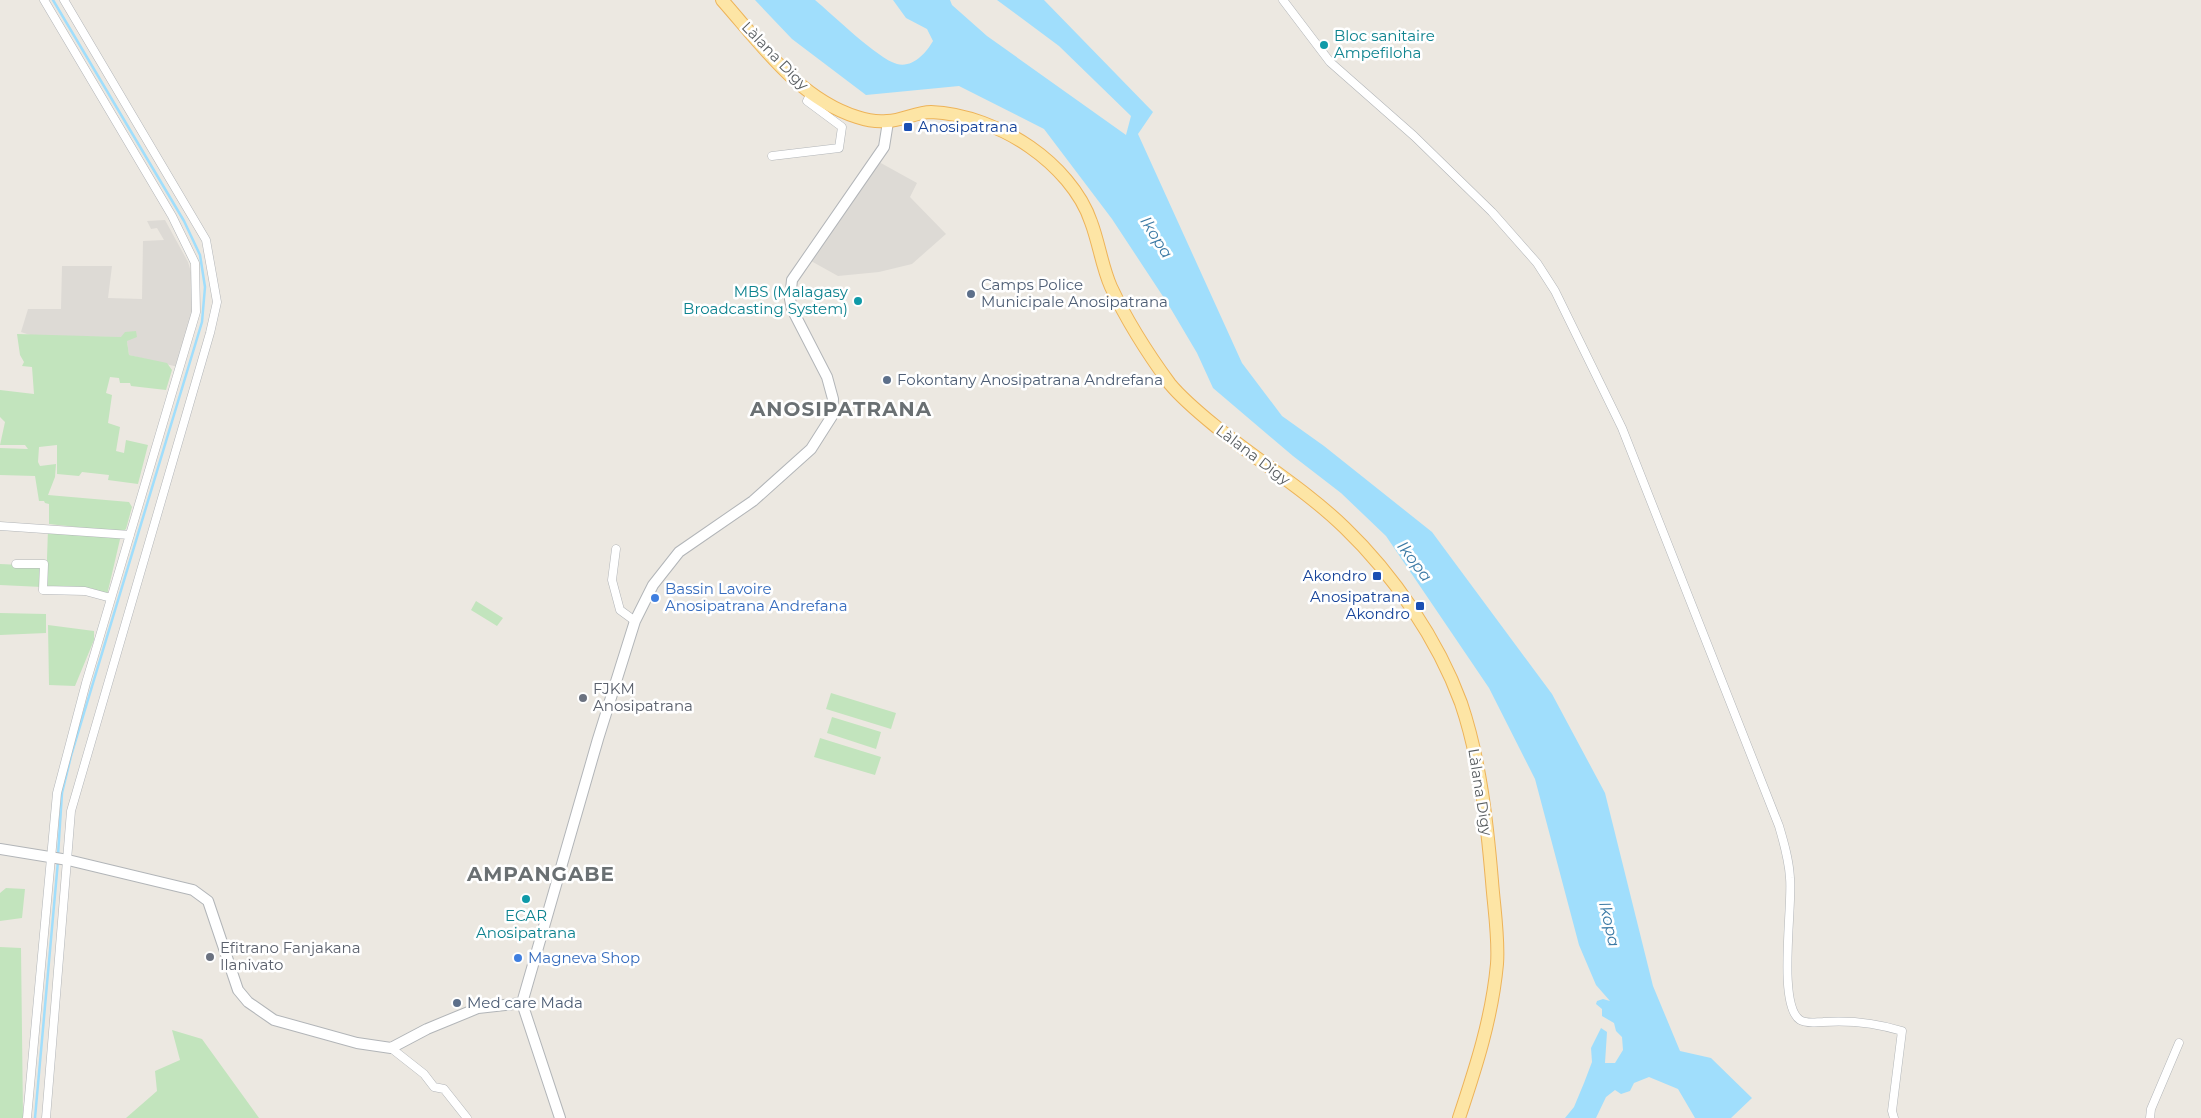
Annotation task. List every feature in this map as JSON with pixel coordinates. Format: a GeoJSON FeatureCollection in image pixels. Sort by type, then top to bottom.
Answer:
{"type":"FeatureCollection","features":[{"type":"Feature","properties":{"kind":"main road","name":"Làlana Digy"},"geometry":{"type":"LineString","coordinates":[[722,0],[798,83],[827,105],[860,118],[888,122],[929,112],[973,120],[991,126],[1030,147],[1056,170],[1082,202],[1091,220],[1109,283],[1128,320],[1172,386],[1201,415],[1257,460],[1303,492],[1344,527],[1384,571],[1410,606],[1439,655],[1460,702],[1474,748],[1490,865],[1498,959],[1492,1004],[1482,1048],[1459,1118]]}},
{"type":"Feature","properties":{"kind":"street"},"geometry":{"type":"LineString","coordinates":[[27,1118],[57,793],[111,598],[196,312],[195,263],[172,216],[44,0]]}},
{"type":"Feature","properties":{"kind":"street"},"geometry":{"type":"LineString","coordinates":[[46,1118],[71,811],[210,334],[217,302],[206,240],[64,0]]}},
{"type":"Feature","properties":{"kind":"street"},"geometry":{"type":"LineString","coordinates":[[1284,0],[1330,62],[1414,136],[1486,206],[1537,263],[1555,291],[1622,428],[1779,826],[1790,879],[1787,925],[1790,1006],[1800,1020],[1812,1022],[1850,1020],[1902,1031],[1892,1111],[1894,1118]]}},
{"type":"Feature","properties":{"kind":"street"},"geometry":{"type":"LineString","coordinates":[[772,156],[839,148],[842,127],[807,101],[811,93]]}},
{"type":"Feature","properties":{"kind":"street"},"geometry":{"type":"LineString","coordinates":[[560,1118],[522,1003],[598,739],[635,621],[653,585],[679,552],[753,501],[811,448],[832,416],[833,399],[827,377],[792,309],[790,299],[792,280],[884,147],[888,122]]}},
{"type":"Feature","properties":{"kind":"street"},"geometry":{"type":"LineString","coordinates":[[0,526],[130,535]]}},
{"type":"Feature","properties":{"kind":"street"},"geometry":{"type":"LineString","coordinates":[[616,550],[612,580],[620,610],[635,621]]}},
{"type":"Feature","properties":{"kind":"street"},"geometry":{"type":"LineString","coordinates":[[16,564],[44,564],[43,590],[85,591],[111,598]]}},
{"type":"Feature","properties":{"kind":"street"},"geometry":{"type":"LineString","coordinates":[[0,849],[68,860],[193,890],[208,901],[238,990],[248,1002],[274,1020],[358,1044],[391,1048],[424,1074],[434,1087],[444,1089],[467,1118]]}},
{"type":"Feature","properties":{"kind":"street"},"geometry":{"type":"LineString","coordinates":[[391,1048],[427,1029],[478,1008],[522,1003]]}},
{"type":"Feature","properties":{"kind":"street"},"geometry":{"type":"LineString","coordinates":[[2150,1118],[2151,1109],[2178,1043]]}},
{"type":"Feature","properties":{"kind":"shaded area"},"geometry":{"type":"Polygon","coordinates":[[[879,162],[917,183],[910,197],[946,234],[912,264],[879,272],[838,276],[811,261],[879,162]]]}},
{"type":"Feature","properties":{"kind":"shaded area"},"geometry":{"type":"Polygon","coordinates":[[[165,220],[188,262],[193,279],[193,312],[178,367],[129,355],[127,341],[121,337],[33,336],[21,332],[28,309],[61,309],[62,266],[112,266],[108,298],[142,299],[143,241],[164,240],[157,228],[151,229],[147,221],[165,220]]]}},
{"type":"Feature","properties":{"kind":"green space"},"geometry":{"type":"Polygon","coordinates":[[[136,331],[137,337],[127,341],[129,355],[167,363],[172,370],[166,390],[131,386],[130,383],[120,383],[119,378],[110,377],[106,393],[112,395],[108,423],[120,427],[116,451],[124,453],[126,440],[148,445],[138,484],[108,480],[109,475],[82,472],[79,476],[57,474],[57,445],[39,447],[38,462],[40,466],[56,464],[55,477],[48,495],[129,502],[132,507],[126,529],[122,532],[49,524],[49,504],[39,501],[35,476],[0,475],[0,448],[28,449],[25,445],[0,445],[5,422],[0,417],[0,390],[34,394],[32,367],[22,366],[24,362],[20,355],[17,334],[121,337],[125,332],[136,331]]]}},
{"type":"Feature","properties":{"kind":"green space"},"geometry":{"type":"Polygon","coordinates":[[[48,529],[121,535],[107,595],[91,588],[46,588],[48,529]]]}},
{"type":"Feature","properties":{"kind":"green space"},"geometry":{"type":"Polygon","coordinates":[[[0,564],[43,566],[42,587],[0,585],[0,564]]]}},
{"type":"Feature","properties":{"kind":"green space"},"geometry":{"type":"Polygon","coordinates":[[[476,601],[503,618],[497,626],[471,610],[476,601]]]}},
{"type":"Feature","properties":{"kind":"green space"},"geometry":{"type":"Polygon","coordinates":[[[0,613],[46,614],[46,633],[0,635],[0,613]]]}},
{"type":"Feature","properties":{"kind":"green space"},"geometry":{"type":"Polygon","coordinates":[[[48,625],[94,631],[94,640],[75,686],[49,685],[48,625]]]}},
{"type":"Feature","properties":{"kind":"green space"},"geometry":{"type":"Polygon","coordinates":[[[831,693],[896,713],[891,729],[826,709],[831,693]]]}},
{"type":"Feature","properties":{"kind":"green space"},"geometry":{"type":"Polygon","coordinates":[[[832,717],[881,732],[876,749],[827,733],[832,717]]]}},
{"type":"Feature","properties":{"kind":"green space"},"geometry":{"type":"Polygon","coordinates":[[[820,738],[881,757],[875,775],[814,757],[820,738]]]}},
{"type":"Feature","properties":{"kind":"green space"},"geometry":{"type":"Polygon","coordinates":[[[6,888],[25,889],[22,918],[0,921],[0,893],[6,888]]]}},
{"type":"Feature","properties":{"kind":"green space"},"geometry":{"type":"Polygon","coordinates":[[[0,947],[21,948],[23,1118],[0,1118],[0,947]]]}},
{"type":"Feature","properties":{"kind":"green space"},"geometry":{"type":"Polygon","coordinates":[[[172,1030],[202,1039],[259,1118],[126,1118],[157,1091],[155,1071],[180,1060],[172,1030]]]}},
{"type":"Feature","properties":{"kind":"water","name":"Ikopa"},"geometry":{"type":"Polygon","coordinates":[[[755,0],[815,0],[879,54],[897,64],[903,65],[914,62],[927,50],[933,41],[927,29],[906,18],[893,0],[950,0],[952,5],[987,36],[1126,135],[1131,116],[1059,46],[997,0],[1044,0],[1153,112],[1138,134],[1242,363],[1282,416],[1324,446],[1432,532],[1552,694],[1605,793],[1653,986],[1680,1051],[1711,1058],[1752,1098],[1731,1118],[1695,1118],[1678,1089],[1649,1077],[1634,1083],[1630,1091],[1621,1094],[1615,1090],[1606,1097],[1596,1118],[1565,1118],[1574,1107],[1584,1083],[1592,1062],[1591,1048],[1601,1028],[1607,1032],[1605,1063],[1615,1063],[1623,1050],[1622,1037],[1616,1031],[1614,1023],[1602,1016],[1602,1009],[1596,1004],[1597,1001],[1603,999],[1610,1001],[1596,985],[1579,945],[1535,779],[1489,688],[1386,536],[1341,493],[1293,456],[1213,388],[1197,353],[1168,304],[1112,219],[1044,129],[959,86],[866,95],[792,39],[755,0]]]}},
{"type":"Feature","properties":{"kind":"waterway"},"geometry":{"type":"LineString","coordinates":[[53,0],[184,221],[200,255],[205,287],[202,322],[71,756],[62,793],[58,855]]}},
{"type":"Feature","properties":{"kind":"waterway"},"geometry":{"type":"LineString","coordinates":[[35,1118],[58,861]]}},
{"type":"Feature","properties":{"kind":"place","name":"Bloc sanitaire Ampefiloha"},"geometry":{"type":"Point","coordinates":[1324,45]}},
{"type":"Feature","properties":{"kind":"place","name":"Anosipatrana"},"geometry":{"type":"Point","coordinates":[908,127]}},
{"type":"Feature","properties":{"kind":"place","name":"Camps Police Municipale Anosipatrana"},"geometry":{"type":"Point","coordinates":[971,294]}},
{"type":"Feature","properties":{"kind":"place","name":"MBS (Malagasy Broadcasting System)"},"geometry":{"type":"Point","coordinates":[858,301]}},
{"type":"Feature","properties":{"kind":"place","name":"Fokontany Anosipatrana Andrefana"},"geometry":{"type":"Point","coordinates":[887,380]}},
{"type":"Feature","properties":{"kind":"place","name":"Akondro"},"geometry":{"type":"Point","coordinates":[1377,576]}},
{"type":"Feature","properties":{"kind":"place","name":"Bassin Lavoire Anosipatrana Andrefana"},"geometry":{"type":"Point","coordinates":[655,598]}},
{"type":"Feature","properties":{"kind":"place","name":"Anosipatrana Akondro"},"geometry":{"type":"Point","coordinates":[1420,606]}},
{"type":"Feature","properties":{"kind":"place","name":"FJKM Anosipatrana"},"geometry":{"type":"Point","coordinates":[583,698]}},
{"type":"Feature","properties":{"kind":"place","name":"ECAR Anosipatrana"},"geometry":{"type":"Point","coordinates":[526,899]}},
{"type":"Feature","properties":{"kind":"place","name":"Efitrano Fanjakana Ilanivato"},"geometry":{"type":"Point","coordinates":[210,957]}},
{"type":"Feature","properties":{"kind":"place","name":"Magneva Shop"},"geometry":{"type":"Point","coordinates":[518,958]}},
{"type":"Feature","properties":{"kind":"place","name":"Med care Mada"},"geometry":{"type":"Point","coordinates":[457,1003]}},
{"type":"Feature","properties":{"kind":"district","name":"ANOSIPATRANA"},"geometry":{"type":"Point","coordinates":[841,409]}},
{"type":"Feature","properties":{"kind":"district","name":"AMPANGABE"},"geometry":{"type":"Point","coordinates":[541,874]}}]}
